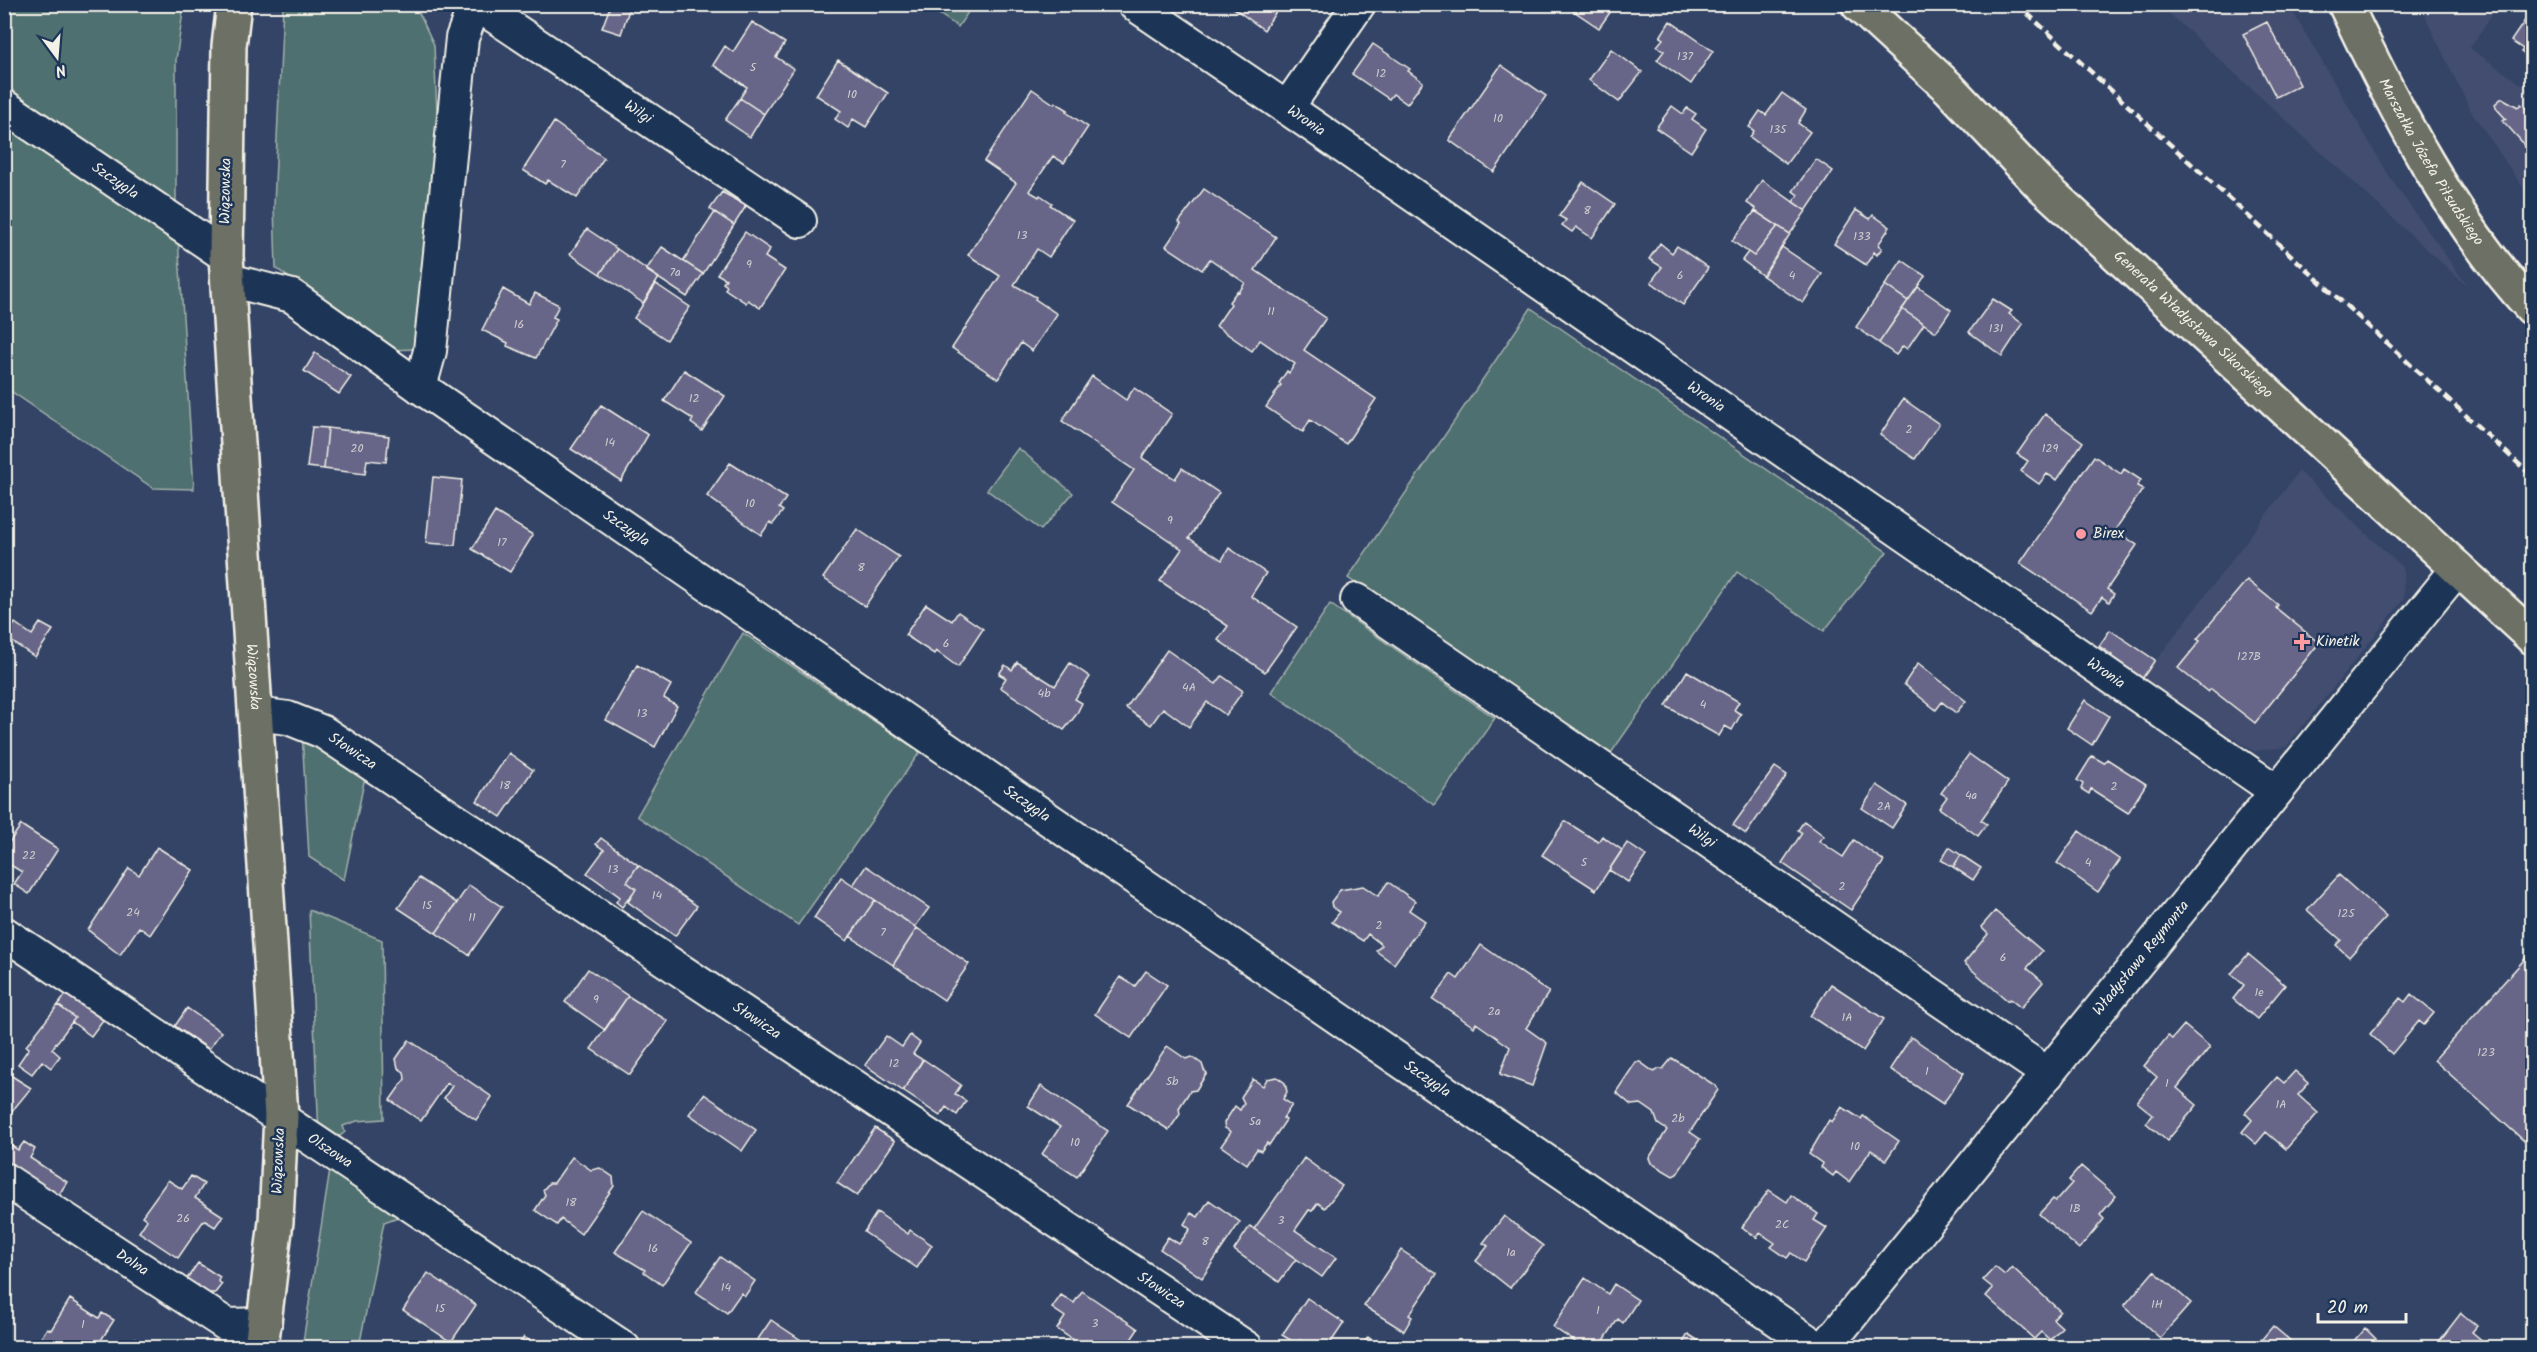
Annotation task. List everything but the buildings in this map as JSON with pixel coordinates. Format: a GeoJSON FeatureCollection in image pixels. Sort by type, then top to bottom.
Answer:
{"type":"FeatureCollection","features":[{"type":"Feature","properties":{"kind":"main road","name":"Wiązowska"},"geometry":{"type":"LineString","coordinates":[[234,4],[229,46],[227,268],[281,1116],[276,1221],[263,1336]]}},
{"type":"Feature","properties":{"kind":"main road","name":"Generała Władysława Sikorskiego"},"geometry":{"type":"LineString","coordinates":[[1858,4],[1948,87],[2037,181],[2532,637]]}},
{"type":"Feature","properties":{"kind":"main road","name":"Marszałka Józefa Piłsudskiego"},"geometry":{"type":"LineString","coordinates":[[2345,4],[2374,64],[2444,188],[2483,249],[2532,308]]}},
{"type":"Feature","properties":{"kind":"street","name":"Wilgi"},"geometry":{"type":"LineString","coordinates":[[476,4],[800,221]]}},
{"type":"Feature","properties":{"kind":"street"},"geometry":{"type":"LineString","coordinates":[[420,387],[430,351],[462,38],[476,4]]}},
{"type":"Feature","properties":{"kind":"street","name":"Wronia"},"geometry":{"type":"LineString","coordinates":[[1134,4],[2276,791]]}},
{"type":"Feature","properties":{"kind":"street"},"geometry":{"type":"LineString","coordinates":[[1287,108],[1359,4]]}},
{"type":"Feature","properties":{"kind":"street","name":"Szczygla"},"geometry":{"type":"LineString","coordinates":[[4,106],[227,268],[292,296],[420,387],[1818,1347]]}},
{"type":"Feature","properties":{"kind":"street","name":"Władysława Reymonta"},"geometry":{"type":"LineString","coordinates":[[1825,1347],[2458,568]]}},
{"type":"Feature","properties":{"kind":"street","name":"Wilgi"},"geometry":{"type":"LineString","coordinates":[[1357,600],[2048,1074]]}},
{"type":"Feature","properties":{"kind":"street","name":"Słowicza"},"geometry":{"type":"LineString","coordinates":[[256,714],[288,718],[323,732],[1247,1347]]}},
{"type":"Feature","properties":{"kind":"street","name":"Olszowa"},"geometry":{"type":"LineString","coordinates":[[4,933],[624,1347]]}},
{"type":"Feature","properties":{"kind":"street","name":"Dolna"},"geometry":{"type":"LineString","coordinates":[[4,1179],[227,1325],[263,1336]]}},
{"type":"Feature","properties":{"kind":"shaded area"},"geometry":{"type":"Polygon","coordinates":[[[2160,5],[2291,5],[2294,14],[2391,179],[2468,287],[2160,5]]]}},
{"type":"Feature","properties":{"kind":"shaded area"},"geometry":{"type":"Polygon","coordinates":[[[2422,5],[2498,5],[2470,48],[2532,92],[2532,201],[2471,111],[2429,25],[2422,5]]]}},
{"type":"Feature","properties":{"kind":"shaded area"},"geometry":{"type":"Polygon","coordinates":[[[2299,471],[2403,568],[2404,599],[2286,747],[2254,751],[2142,679],[2299,471]]]}},
{"type":"Feature","properties":{"kind":"green space"},"geometry":{"type":"Polygon","coordinates":[[[4,5],[184,5],[176,60],[176,211],[5,94],[4,5]]]}},
{"type":"Feature","properties":{"kind":"green space"},"geometry":{"type":"Polygon","coordinates":[[[283,5],[411,5],[418,11],[434,45],[438,136],[416,349],[388,350],[276,268],[274,206],[283,5]]]}},
{"type":"Feature","properties":{"kind":"green space"},"geometry":{"type":"Polygon","coordinates":[[[926,5],[973,5],[958,27],[926,5]]]}},
{"type":"Feature","properties":{"kind":"green space"},"geometry":{"type":"Polygon","coordinates":[[[4,122],[178,238],[194,489],[153,488],[5,387],[4,122]]]}},
{"type":"Feature","properties":{"kind":"green space"},"geometry":{"type":"Polygon","coordinates":[[[1531,308],[1887,552],[1824,631],[1737,572],[1609,756],[1348,578],[1531,308]]]}},
{"type":"Feature","properties":{"kind":"green space"},"geometry":{"type":"Polygon","coordinates":[[[1018,448],[1073,493],[1041,530],[987,490],[1018,448]]]}},
{"type":"Feature","properties":{"kind":"green space"},"geometry":{"type":"Polygon","coordinates":[[[1330,604],[1495,718],[1434,805],[1271,692],[1330,604]]]}},
{"type":"Feature","properties":{"kind":"green space"},"geometry":{"type":"Polygon","coordinates":[[[743,633],[920,752],[798,925],[637,816],[743,633]]]}},
{"type":"Feature","properties":{"kind":"green space"},"geometry":{"type":"Polygon","coordinates":[[[302,733],[366,772],[344,880],[309,857],[302,733]]]}},
{"type":"Feature","properties":{"kind":"green space"},"geometry":{"type":"Polygon","coordinates":[[[309,910],[382,940],[384,1119],[357,1121],[343,1126],[345,1132],[340,1136],[319,1135],[309,910]]]}},
{"type":"Feature","properties":{"kind":"green space"},"geometry":{"type":"Polygon","coordinates":[[[330,1170],[398,1217],[384,1222],[359,1347],[302,1348],[330,1170]]]}},
{"type":"Feature","properties":{"kind":"railway"},"geometry":{"type":"LineString","coordinates":[[2017,4],[2532,476]]}},
{"type":"Feature","properties":{"kind":"place","name":"Birex"},"geometry":{"type":"Point","coordinates":[2081,534]}},
{"type":"Feature","properties":{"kind":"place","name":"Kinetik"},"geometry":{"type":"Point","coordinates":[2302,642]}}]}
